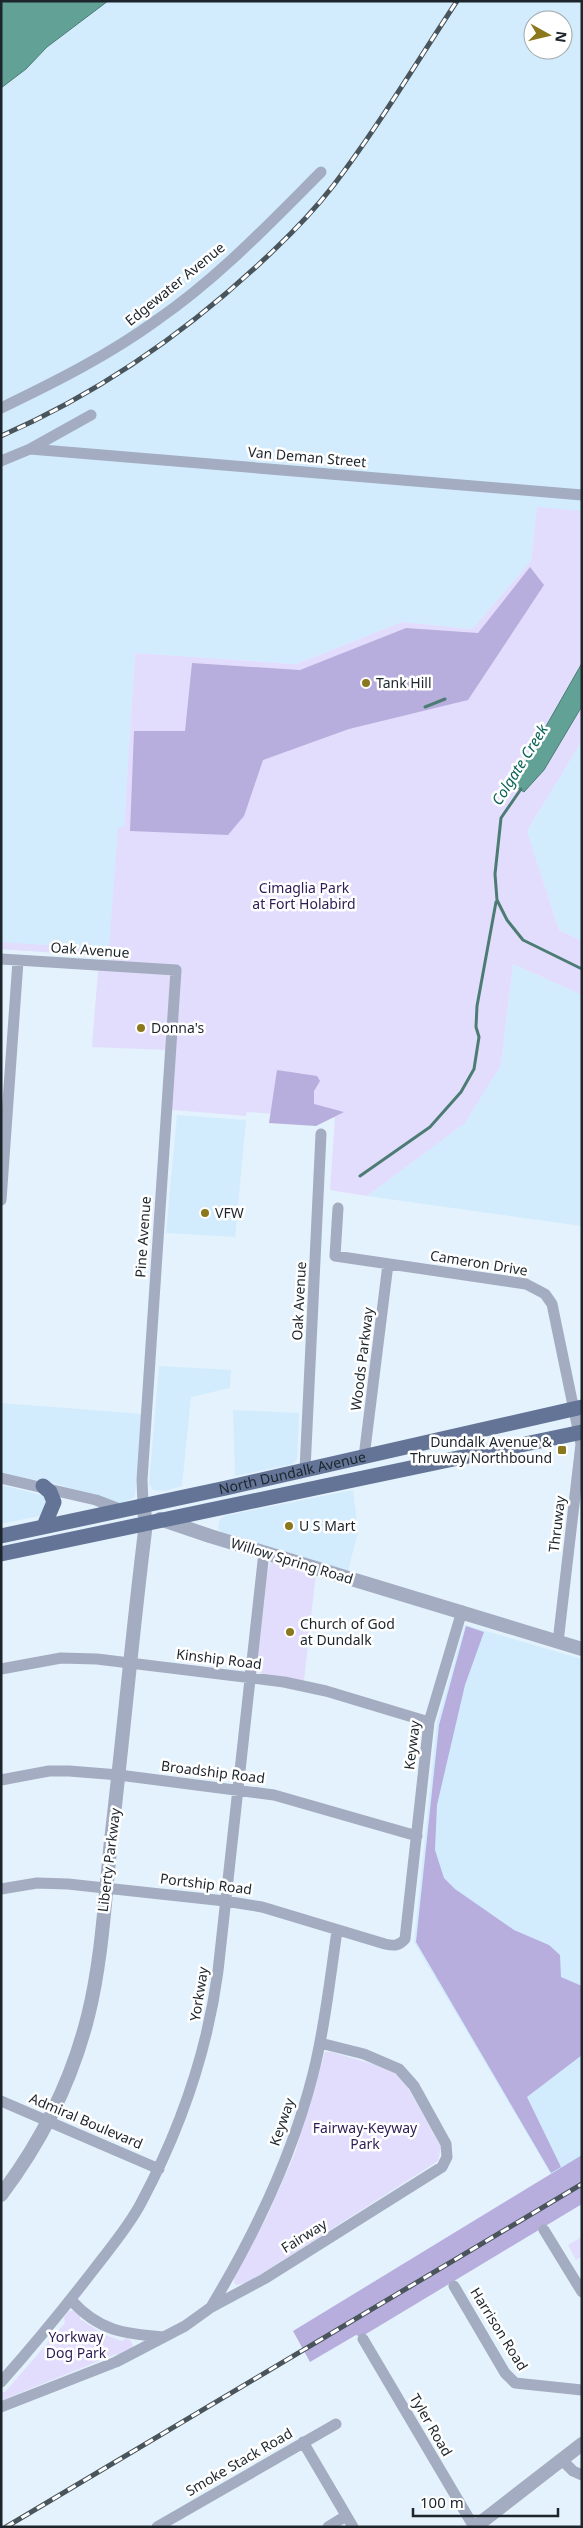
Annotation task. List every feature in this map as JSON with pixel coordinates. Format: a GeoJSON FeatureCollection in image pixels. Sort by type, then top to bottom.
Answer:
{"type":"FeatureCollection","features":[{"type":"Feature","properties":{"kind":"main road","name":"North Dundalk Avenue"},"geometry":{"type":"LineString","coordinates":[[1,1554],[305,1470],[578,1408]]}},
{"type":"Feature","properties":{"kind":"main road","name":"North Dundalk Avenue"},"geometry":{"type":"LineString","coordinates":[[1,1536],[122,1510],[162,1519],[580,1433]]}},
{"type":"Feature","properties":{"kind":"main road"},"geometry":{"type":"LineString","coordinates":[[43,1486],[50,1492],[54,1502],[44,1526]]}},
{"type":"Feature","properties":{"kind":"street","name":"Edgewater Avenue"},"geometry":{"type":"LineString","coordinates":[[1,408],[94,360],[159,320],[231,260],[321,172]]}},
{"type":"Feature","properties":{"kind":"street"},"geometry":{"type":"LineString","coordinates":[[1,461],[30,449],[91,415]]}},
{"type":"Feature","properties":{"kind":"street","name":"Van Deman Street"},"geometry":{"type":"LineString","coordinates":[[30,449],[582,495]]}},
{"type":"Feature","properties":{"kind":"street","name":"Oak Avenue"},"geometry":{"type":"LineString","coordinates":[[1,959],[176,970]]}},
{"type":"Feature","properties":{"kind":"street"},"geometry":{"type":"LineString","coordinates":[[1,1200],[5,1098],[18,961]]}},
{"type":"Feature","properties":{"kind":"street","name":"Pine Avenue"},"geometry":{"type":"LineString","coordinates":[[144,1514],[142,1480],[176,970]]}},
{"type":"Feature","properties":{"kind":"street","name":"Oak Avenue"},"geometry":{"type":"LineString","coordinates":[[305,1470],[321,1134]]}},
{"type":"Feature","properties":{"kind":"street","name":"Cameron Drive"},"geometry":{"type":"LineString","coordinates":[[338,1208],[335,1256],[526,1284],[545,1294],[555,1310],[578,1408]]}},
{"type":"Feature","properties":{"kind":"street","name":"Woods Parkway"},"geometry":{"type":"LineString","coordinates":[[364,1457],[388,1264]]}},
{"type":"Feature","properties":{"kind":"street","name":"Thruway"},"geometry":{"type":"LineString","coordinates":[[558,1642],[576,1540],[581,1444],[578,1408]]}},
{"type":"Feature","properties":{"kind":"street"},"geometry":{"type":"LineString","coordinates":[[1,1478],[43,1486],[96,1500],[122,1510]]}},
{"type":"Feature","properties":{"kind":"street","name":"Liberty Parkway"},"geometry":{"type":"LineString","coordinates":[[1,2195],[32,2151],[48,2121],[65,2085],[88,2015],[106,1888],[119,1775],[144,1514]]}},
{"type":"Feature","properties":{"kind":"street","name":"Willow Spring Road"},"geometry":{"type":"LineString","coordinates":[[162,1519],[582,1649]]}},
{"type":"Feature","properties":{"kind":"street","name":"Yorkway"},"geometry":{"type":"LineString","coordinates":[[1,2382],[70,2300],[140,2204],[184,2113],[208,2030],[218,1971],[264,1552]]}},
{"type":"Feature","properties":{"kind":"street","name":"Keyway"},"geometry":{"type":"LineString","coordinates":[[401,1943],[405,1939],[429,1722],[462,1612]]}},
{"type":"Feature","properties":{"kind":"street","name":"Kinship Road"},"geometry":{"type":"LineString","coordinates":[[1,1669],[39,1660],[76,1657],[249,1678],[326,1691],[429,1722]]}},
{"type":"Feature","properties":{"kind":"street","name":"Broadship Road"},"geometry":{"type":"LineString","coordinates":[[1,1780],[49,1771],[119,1775],[237,1789],[274,1795],[417,1836]]}},
{"type":"Feature","properties":{"kind":"street","name":"Portship Road"},"geometry":{"type":"LineString","coordinates":[[1,1889],[37,1883],[106,1888],[225,1901],[262,1907],[386,1944],[397,1946],[401,1943]]}},
{"type":"Feature","properties":{"kind":"street","name":"Keyway"},"geometry":{"type":"LineString","coordinates":[[210,2308],[231,2274],[276,2184],[303,2109],[320,2043],[337,1930]]}},
{"type":"Feature","properties":{"kind":"street","name":"Fairway"},"geometry":{"type":"LineString","coordinates":[[1,2407],[116,2362],[185,2326],[210,2308],[264,2279],[436,2172],[445,2162],[446,2144],[408,2077],[382,2060],[320,2043]]}},
{"type":"Feature","properties":{"kind":"street","name":"Admiral Boulevard"},"geometry":{"type":"LineString","coordinates":[[1,2101],[158,2169]]}},
{"type":"Feature","properties":{"kind":"street"},"geometry":{"type":"LineString","coordinates":[[544,2230],[582,2292]]}},
{"type":"Feature","properties":{"kind":"street","name":"Harrison Road"},"geometry":{"type":"LineString","coordinates":[[454,2286],[505,2373],[515,2383],[582,2390]]}},
{"type":"Feature","properties":{"kind":"street"},"geometry":{"type":"LineString","coordinates":[[70,2300],[94,2322],[106,2328],[131,2334],[164,2337]]}},
{"type":"Feature","properties":{"kind":"street","name":"Tyler Road"},"geometry":{"type":"LineString","coordinates":[[363,2339],[474,2527]]}},
{"type":"Feature","properties":{"kind":"street","name":"Smoke Stack Road"},"geometry":{"type":"LineString","coordinates":[[157,2527],[336,2424]]}},
{"type":"Feature","properties":{"kind":"street"},"geometry":{"type":"LineString","coordinates":[[304,2442],[353,2527]]}},
{"type":"Feature","properties":{"kind":"street"},"geometry":{"type":"LineString","coordinates":[[474,2527],[582,2444]]}},
{"type":"Feature","properties":{"kind":"street"},"geometry":{"type":"LineString","coordinates":[[562,2460],[573,2471],[582,2475]]}},
{"type":"Feature","properties":{"kind":"street"},"geometry":{"type":"LineString","coordinates":[[328,2527],[346,2516]]}},
{"type":"Feature","properties":{"kind":"shaded area"},"geometry":{"type":"Polygon","coordinates":[[[1,1],[108,1],[47,47],[26,69],[1,88],[1,1]]]}},
{"type":"Feature","properties":{"kind":"shaded area"},"geometry":{"type":"Polygon","coordinates":[[[108,1],[582,1],[582,511],[537,508],[531,561],[472,629],[402,622],[296,664],[135,653],[116,957],[1,949],[1,88],[26,69],[47,47],[108,1]]]}},
{"type":"Feature","properties":{"kind":"shaded area"},"geometry":{"type":"Polygon","coordinates":[[[530,567],[544,585],[468,700],[349,729],[263,760],[244,816],[228,835],[130,831],[134,731],[185,731],[192,663],[300,670],[406,628],[478,633],[530,567]]]}},
{"type":"Feature","properties":{"kind":"shaded area","name":"Colgate Creek"},"geometry":{"type":"Polygon","coordinates":[[[582,663],[582,706],[544,770],[524,792],[514,786],[521,770],[582,663]]]}},
{"type":"Feature","properties":{"kind":"shaded area"},"geometry":{"type":"Polygon","coordinates":[[[582,741],[582,941],[559,930],[527,831],[582,741]]]}},
{"type":"Feature","properties":{"kind":"shaded area"},"geometry":{"type":"Polygon","coordinates":[[[513,964],[582,995],[582,1226],[367,1196],[465,1122],[501,1065],[513,964]]]}},
{"type":"Feature","properties":{"kind":"shaded area"},"geometry":{"type":"Polygon","coordinates":[[[277,1070],[317,1076],[320,1081],[314,1091],[314,1104],[344,1112],[316,1126],[269,1123],[277,1070]]]}},
{"type":"Feature","properties":{"kind":"shaded area"},"geometry":{"type":"Polygon","coordinates":[[[177,1115],[246,1120],[235,1237],[166,1233],[177,1115]]]}},
{"type":"Feature","properties":{"kind":"shaded area"},"geometry":{"type":"Polygon","coordinates":[[[159,1366],[231,1370],[230,1388],[191,1397],[182,1486],[164,1491],[153,1490],[149,1484],[159,1366]]]}},
{"type":"Feature","properties":{"kind":"shaded area"},"geometry":{"type":"Polygon","coordinates":[[[1,1403],[143,1414],[135,1497],[120,1504],[57,1484],[1,1473],[1,1403]]]}},
{"type":"Feature","properties":{"kind":"shaded area"},"geometry":{"type":"Polygon","coordinates":[[[233,1410],[299,1413],[297,1459],[293,1464],[235,1476],[233,1410]]]}},
{"type":"Feature","properties":{"kind":"shaded area"},"geometry":{"type":"Polygon","coordinates":[[[1,1485],[45,1496],[47,1500],[45,1512],[39,1516],[1,1524],[1,1485]]]}},
{"type":"Feature","properties":{"kind":"shaded area"},"geometry":{"type":"Polygon","coordinates":[[[353,1490],[358,1532],[348,1571],[223,1533],[218,1529],[219,1521],[224,1516],[353,1490]]]}},
{"type":"Feature","properties":{"kind":"shaded area"},"geometry":{"type":"Polygon","coordinates":[[[465,1625],[582,1659],[582,2166],[556,2183],[414,1942],[437,1723],[465,1625]]]}},
{"type":"Feature","properties":{"kind":"shaded area"},"geometry":{"type":"Polygon","coordinates":[[[466,1626],[484,1632],[465,1685],[437,1805],[435,1850],[444,1878],[455,1889],[514,1930],[549,1945],[560,1955],[561,1977],[582,1986],[582,2055],[527,2097],[561,2167],[551,2173],[416,1942],[439,1725],[466,1626]]]}},
{"type":"Feature","properties":{"kind":"shaded area"},"geometry":{"type":"Polygon","coordinates":[[[582,2155],[582,2204],[361,2337],[356,2335],[310,2362],[293,2331],[582,2155]]]}},
{"type":"Feature","properties":{"kind":"green space","name":"Cimaglia Park at Fort Holabird"},"geometry":{"type":"Polygon","coordinates":[[[537,507],[582,511],[582,741],[527,831],[559,930],[582,941],[582,995],[513,964],[501,1065],[465,1123],[367,1196],[330,1190],[335,1118],[247,1112],[246,1116],[162,1109],[166,1050],[92,1047],[98,971],[115,957],[1,949],[1,942],[109,949],[118,827],[124,827],[135,653],[296,664],[402,622],[472,629],[531,561],[537,507]]]}},
{"type":"Feature","properties":{"kind":"green space"},"geometry":{"type":"Polygon","coordinates":[[[271,1561],[316,1571],[304,1681],[263,1675],[256,1670],[268,1570],[271,1561]]]}},
{"type":"Feature","properties":{"kind":"green space","name":"Fairway-Keyway Park"},"geometry":{"type":"Polygon","coordinates":[[[325,2052],[331,2052],[393,2070],[403,2079],[441,2147],[438,2161],[247,2283],[236,2285],[234,2282],[235,2272],[266,2219],[295,2153],[325,2052]]]}},
{"type":"Feature","properties":{"kind":"green space"},"geometry":{"type":"Polygon","coordinates":[[[582,2237],[582,2256],[576,2260],[568,2245],[582,2237]]]}},
{"type":"Feature","properties":{"kind":"green space","name":"Yorkway Dog Park"},"geometry":{"type":"Polygon","coordinates":[[[69,2311],[75,2311],[80,2315],[80,2319],[105,2335],[122,2341],[127,2338],[133,2346],[130,2351],[121,2355],[116,2354],[5,2399],[1,2404],[1,2392],[5,2392],[65,2323],[64,2317],[69,2311]]]}},
{"type":"Feature","properties":{"kind":"waterway"},"geometry":{"type":"LineString","coordinates":[[425,707],[445,699]]}},
{"type":"Feature","properties":{"kind":"waterway","name":"Colgate Creek"},"geometry":{"type":"LineString","coordinates":[[521,789],[501,818],[495,874],[497,900],[507,920],[523,940],[582,969]]}},
{"type":"Feature","properties":{"kind":"waterway"},"geometry":{"type":"LineString","coordinates":[[360,1176],[430,1127],[461,1092],[474,1069],[479,1037],[476,1027],[477,1006],[496,902]]}},
{"type":"Feature","properties":{"kind":"railway"},"geometry":{"type":"LineString","coordinates":[[1,436],[75,399],[146,355],[212,305],[274,250],[319,203],[350,164],[457,1]]}},
{"type":"Feature","properties":{"kind":"railway"},"geometry":{"type":"LineString","coordinates":[[6,2527],[582,2184]]}},
{"type":"Feature","properties":{"kind":"place","name":"Tank Hill"},"geometry":{"type":"Point","coordinates":[366,683]}},
{"type":"Feature","properties":{"kind":"place","name":"Donna's"},"geometry":{"type":"Point","coordinates":[141,1028]}},
{"type":"Feature","properties":{"kind":"place","name":"VFW"},"geometry":{"type":"Point","coordinates":[205,1213]}},
{"type":"Feature","properties":{"kind":"place","name":"Dundalk Avenue & Thruway Northbound"},"geometry":{"type":"Point","coordinates":[562,1450]}},
{"type":"Feature","properties":{"kind":"place","name":"U S Mart"},"geometry":{"type":"Point","coordinates":[289,1526]}},
{"type":"Feature","properties":{"kind":"place","name":"Church of God at Dundalk"},"geometry":{"type":"Point","coordinates":[290,1632]}}]}
